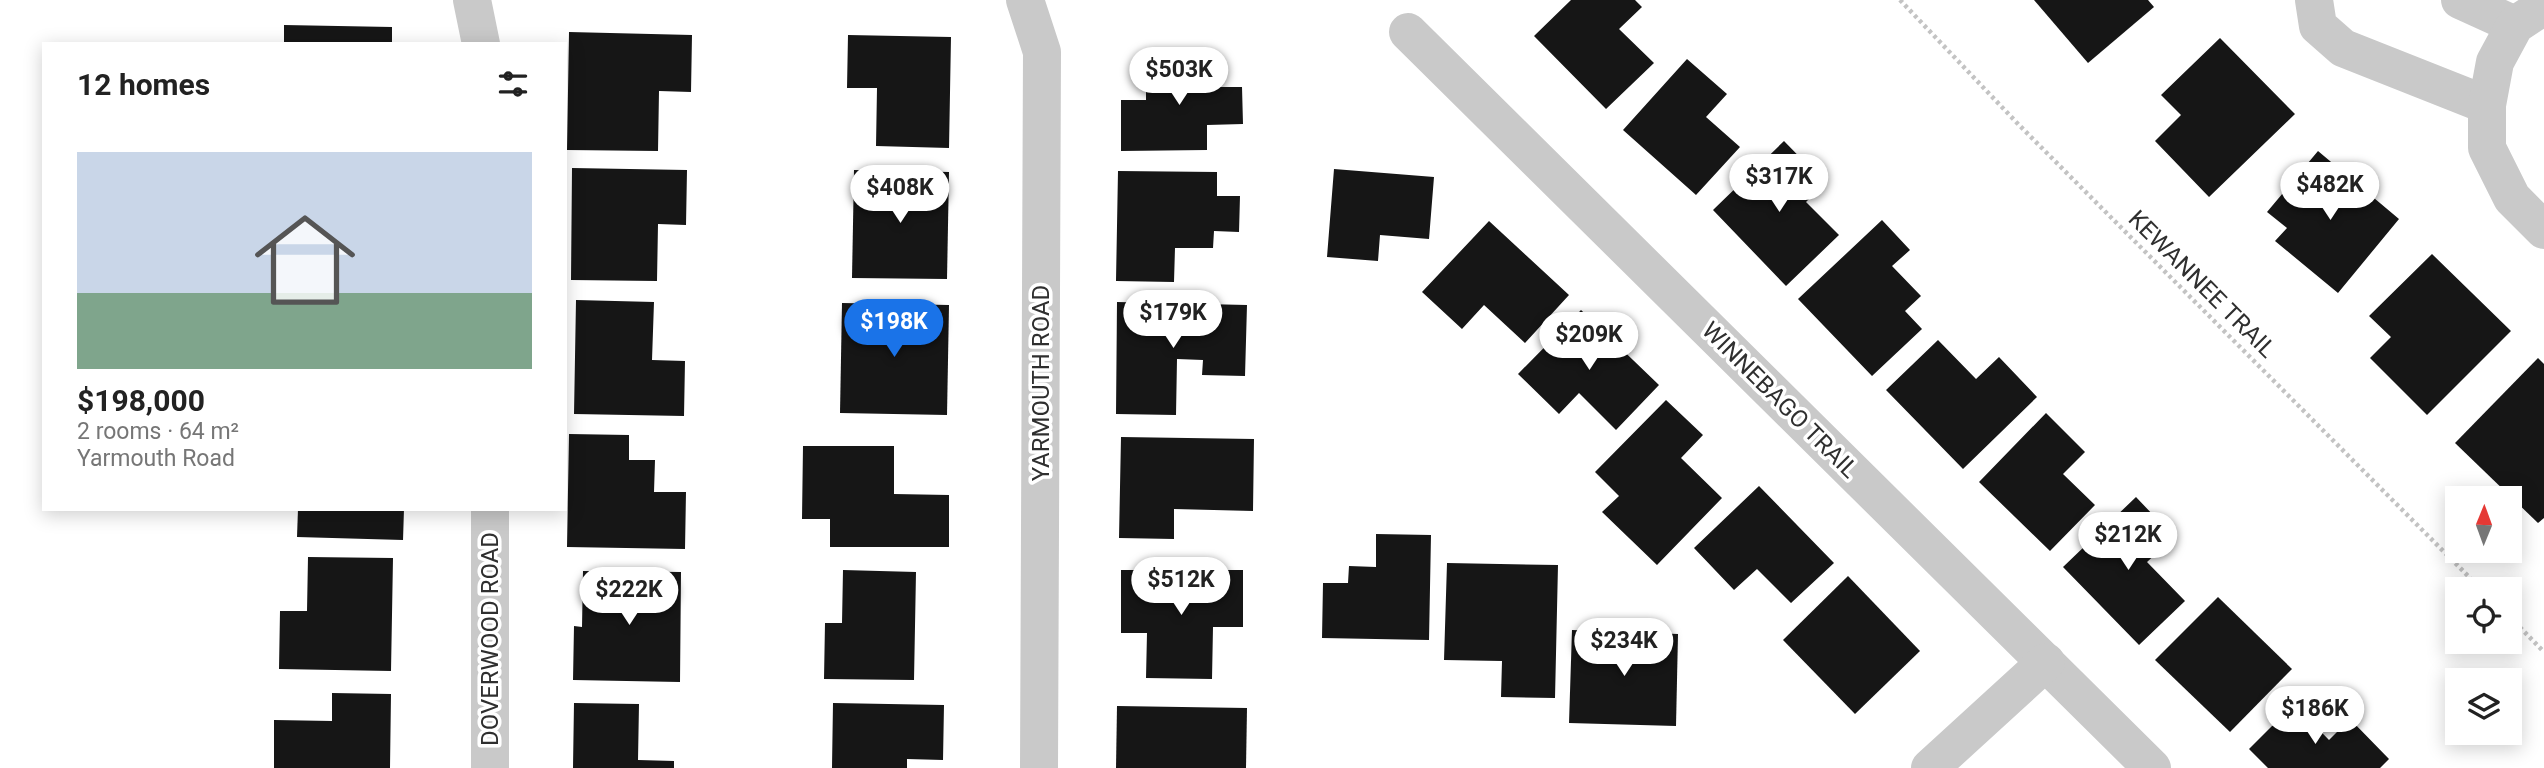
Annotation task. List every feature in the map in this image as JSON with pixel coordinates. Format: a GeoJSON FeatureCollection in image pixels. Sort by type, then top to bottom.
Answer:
{"type":"FeatureCollection","features":[{"type":"Feature","properties":{"kind":"street"},"geometry":{"type":"LineString","coordinates":[[472,0],[481,42]]}},
{"type":"Feature","properties":{"kind":"street","name":"YARMOUTH ROAD"},"geometry":{"type":"LineString","coordinates":[[1025,0],[1042,52],[1039,768]]}},
{"type":"Feature","properties":{"kind":"street"},"geometry":{"type":"LineString","coordinates":[[2314,0],[2318,26],[2343,48],[2487,105]]}},
{"type":"Feature","properties":{"kind":"street"},"geometry":{"type":"LineString","coordinates":[[2460,0],[2529,16],[2495,62],[2487,105],[2487,148],[2512,198],[2544,230]]}},
{"type":"Feature","properties":{"kind":"street","name":"WINNEBAGO TRAIL"},"geometry":{"type":"LineString","coordinates":[[1408,32],[2152,768]]}},
{"type":"Feature","properties":{"kind":"street","name":"DOVERWOOD ROAD"},"geometry":{"type":"LineString","coordinates":[[490,511],[490,768]]}},
{"type":"Feature","properties":{"kind":"street"},"geometry":{"type":"LineString","coordinates":[[1930,768],[2046,662]]}},
{"type":"Feature","properties":{"kind":"path","name":"KEWANNEE TRAIL"},"geometry":{"type":"LineString","coordinates":[[1900,0],[2019,125],[2469,577]]}},
{"type":"Feature","properties":{"kind":"path"},"geometry":{"type":"LineString","coordinates":[[2522,629],[2544,652]]}},
{"type":"Feature","properties":{"kind":"building"},"geometry":{"type":"Polygon","coordinates":[[[1571,0],[1635,0],[1642,7],[1619,29],[1654,63],[1606,109],[1534,36],[1571,0]]]}},
{"type":"Feature","properties":{"kind":"building"},"geometry":{"type":"Polygon","coordinates":[[[2034,0],[2148,0],[2154,7],[2088,63],[2034,0]]]}},
{"type":"Feature","properties":{"kind":"building"},"geometry":{"type":"Polygon","coordinates":[[[284,25],[392,27],[392,42],[284,42],[284,25]]]}},
{"type":"Feature","properties":{"kind":"building"},"geometry":{"type":"Polygon","coordinates":[[[569,32],[692,35],[691,92],[659,91],[658,151],[567,150],[569,32]]]}},
{"type":"Feature","properties":{"kind":"building"},"geometry":{"type":"Polygon","coordinates":[[[848,35],[951,37],[949,148],[876,146],[877,88],[847,88],[848,35]]]}},
{"type":"Feature","properties":{"kind":"building"},"geometry":{"type":"Polygon","coordinates":[[[2220,38],[2295,114],[2209,197],[2155,141],[2181,115],[2161,95],[2220,38]]]}},
{"type":"Feature","properties":{"kind":"building"},"geometry":{"type":"Polygon","coordinates":[[[1146,59],[1219,59],[1219,87],[1242,87],[1243,124],[1207,125],[1207,150],[1121,151],[1121,100],[1146,100],[1146,59]]]}},
{"type":"Feature","properties":{"kind":"building"},"geometry":{"type":"Polygon","coordinates":[[[1687,59],[1727,94],[1706,117],[1740,147],[1696,195],[1623,130],[1687,59]]]}},
{"type":"Feature","properties":{"kind":"building"},"geometry":{"type":"Polygon","coordinates":[[[1784,141],[1825,183],[1806,202],[1839,235],[1786,286],[1713,210],[1784,141]]]}},
{"type":"Feature","properties":{"kind":"building"},"geometry":{"type":"Polygon","coordinates":[[[2318,151],[2399,219],[2338,293],[2275,241],[2287,228],[2267,212],[2318,151]]]}},
{"type":"Feature","properties":{"kind":"building"},"geometry":{"type":"Polygon","coordinates":[[[572,168],[687,170],[686,225],[658,224],[657,281],[571,280],[572,168]]]}},
{"type":"Feature","properties":{"kind":"building"},"geometry":{"type":"Polygon","coordinates":[[[1334,169],[1434,177],[1429,239],[1380,235],[1378,261],[1327,257],[1334,169]]]}},
{"type":"Feature","properties":{"kind":"building"},"geometry":{"type":"Polygon","coordinates":[[[854,170],[949,172],[947,279],[852,278],[854,170]]]}},
{"type":"Feature","properties":{"kind":"building"},"geometry":{"type":"Polygon","coordinates":[[[1118,171],[1217,172],[1217,196],[1240,196],[1239,232],[1214,231],[1213,248],[1175,248],[1174,282],[1116,281],[1118,171]]]}},
{"type":"Feature","properties":{"kind":"building"},"geometry":{"type":"Polygon","coordinates":[[[1882,220],[1910,250],[1892,266],[1921,296],[1905,311],[1922,329],[1872,376],[1798,299],[1882,220]]]}},
{"type":"Feature","properties":{"kind":"building"},"geometry":{"type":"Polygon","coordinates":[[[1489,221],[1569,295],[1525,343],[1484,305],[1462,329],[1422,292],[1489,221]]]}},
{"type":"Feature","properties":{"kind":"building"},"geometry":{"type":"Polygon","coordinates":[[[2432,254],[2511,331],[2427,415],[2370,358],[2391,337],[2369,316],[2432,254]]]}},
{"type":"Feature","properties":{"kind":"building"},"geometry":{"type":"Polygon","coordinates":[[[576,300],[654,302],[652,360],[685,361],[684,416],[574,414],[576,300]]]}},
{"type":"Feature","properties":{"kind":"building"},"geometry":{"type":"Polygon","coordinates":[[[1117,302],[1247,305],[1245,376],[1202,375],[1203,360],[1177,359],[1176,415],[1116,414],[1117,302]]]}},
{"type":"Feature","properties":{"kind":"building"},"geometry":{"type":"Polygon","coordinates":[[[842,303],[949,305],[947,415],[840,413],[842,303]]]}},
{"type":"Feature","properties":{"kind":"building"},"geometry":{"type":"Polygon","coordinates":[[[1581,310],[1659,385],[1616,430],[1579,393],[1559,414],[1518,374],[1581,310]]]}},
{"type":"Feature","properties":{"kind":"building"},"geometry":{"type":"Polygon","coordinates":[[[1938,340],[1976,379],[1999,357],[2037,397],[1963,469],[1886,390],[1938,340]]]}},
{"type":"Feature","properties":{"kind":"building"},"geometry":{"type":"Polygon","coordinates":[[[2538,358],[2544,364],[2544,518],[2538,523],[2522,508],[2522,486],[2500,486],[2455,443],[2538,358]]]}},
{"type":"Feature","properties":{"kind":"building"},"geometry":{"type":"Polygon","coordinates":[[[1666,400],[1703,435],[1681,458],[1722,498],[1657,565],[1602,512],[1619,496],[1595,472],[1666,400]]]}},
{"type":"Feature","properties":{"kind":"building"},"geometry":{"type":"Polygon","coordinates":[[[2046,413],[2085,452],[2063,474],[2095,505],[2050,551],[1979,482],[2046,413]]]}},
{"type":"Feature","properties":{"kind":"building"},"geometry":{"type":"Polygon","coordinates":[[[569,434],[629,435],[629,460],[655,460],[654,492],[686,492],[685,549],[567,547],[569,434]]]}},
{"type":"Feature","properties":{"kind":"building"},"geometry":{"type":"Polygon","coordinates":[[[1121,437],[1254,439],[1253,511],[1174,509],[1174,539],[1119,538],[1121,437]]]}},
{"type":"Feature","properties":{"kind":"building"},"geometry":{"type":"Polygon","coordinates":[[[803,446],[894,446],[894,494],[949,495],[949,547],[830,547],[830,519],[802,519],[803,446]]]}},
{"type":"Feature","properties":{"kind":"building"},"geometry":{"type":"Polygon","coordinates":[[[1759,486],[1834,563],[1791,603],[1757,569],[1734,590],[1694,548],[1759,486]]]}},
{"type":"Feature","properties":{"kind":"building"},"geometry":{"type":"Polygon","coordinates":[[[2136,497],[2174,537],[2147,562],[2185,601],[2139,645],[2063,567],[2136,497]]]}},
{"type":"Feature","properties":{"kind":"building"},"geometry":{"type":"Polygon","coordinates":[[[298,511],[404,511],[403,540],[297,537],[298,511]]]}},
{"type":"Feature","properties":{"kind":"building"},"geometry":{"type":"Polygon","coordinates":[[[1376,534],[1431,535],[1429,640],[1322,638],[1323,583],[1348,583],[1349,566],[1376,567],[1376,534]]]}},
{"type":"Feature","properties":{"kind":"building"},"geometry":{"type":"Polygon","coordinates":[[[308,557],[393,558],[391,671],[279,669],[280,611],[307,611],[308,557]]]}},
{"type":"Feature","properties":{"kind":"building"},"geometry":{"type":"Polygon","coordinates":[[[1447,563],[1558,565],[1555,698],[1501,697],[1502,661],[1444,660],[1447,563]]]}},
{"type":"Feature","properties":{"kind":"building"},"geometry":{"type":"Polygon","coordinates":[[[843,570],[916,572],[914,680],[824,679],[825,623],[842,623],[843,570]]]}},
{"type":"Feature","properties":{"kind":"building"},"geometry":{"type":"Polygon","coordinates":[[[1121,570],[1243,570],[1243,627],[1213,627],[1212,679],[1146,678],[1147,633],[1121,633],[1121,570]]]}},
{"type":"Feature","properties":{"kind":"building"},"geometry":{"type":"Polygon","coordinates":[[[583,571],[681,572],[680,682],[573,680],[574,626],[582,627],[583,571]]]}},
{"type":"Feature","properties":{"kind":"building"},"geometry":{"type":"Polygon","coordinates":[[[1848,576],[1920,651],[1855,714],[1783,640],[1848,576]]]}},
{"type":"Feature","properties":{"kind":"building"},"geometry":{"type":"Polygon","coordinates":[[[2218,597],[2292,669],[2230,732],[2155,660],[2218,597]]]}},
{"type":"Feature","properties":{"kind":"building"},"geometry":{"type":"Polygon","coordinates":[[[1572,630],[1678,634],[1676,726],[1569,723],[1572,630]]]}},
{"type":"Feature","properties":{"kind":"building"},"geometry":{"type":"Polygon","coordinates":[[[332,693],[391,694],[390,768],[274,768],[274,720],[332,721],[332,693]]]}},
{"type":"Feature","properties":{"kind":"building"},"geometry":{"type":"Polygon","coordinates":[[[574,703],[639,704],[638,760],[674,761],[674,768],[573,768],[574,703]]]}},
{"type":"Feature","properties":{"kind":"building"},"geometry":{"type":"Polygon","coordinates":[[[833,703],[944,705],[943,760],[907,759],[907,768],[832,768],[833,703]]]}},
{"type":"Feature","properties":{"kind":"building"},"geometry":{"type":"Polygon","coordinates":[[[2294,704],[2329,740],[2350,719],[2389,759],[2380,768],[2268,768],[2249,749],[2294,704]]]}},
{"type":"Feature","properties":{"kind":"building"},"geometry":{"type":"Polygon","coordinates":[[[1117,706],[1247,708],[1246,768],[1116,768],[1117,706]]]}}]}
